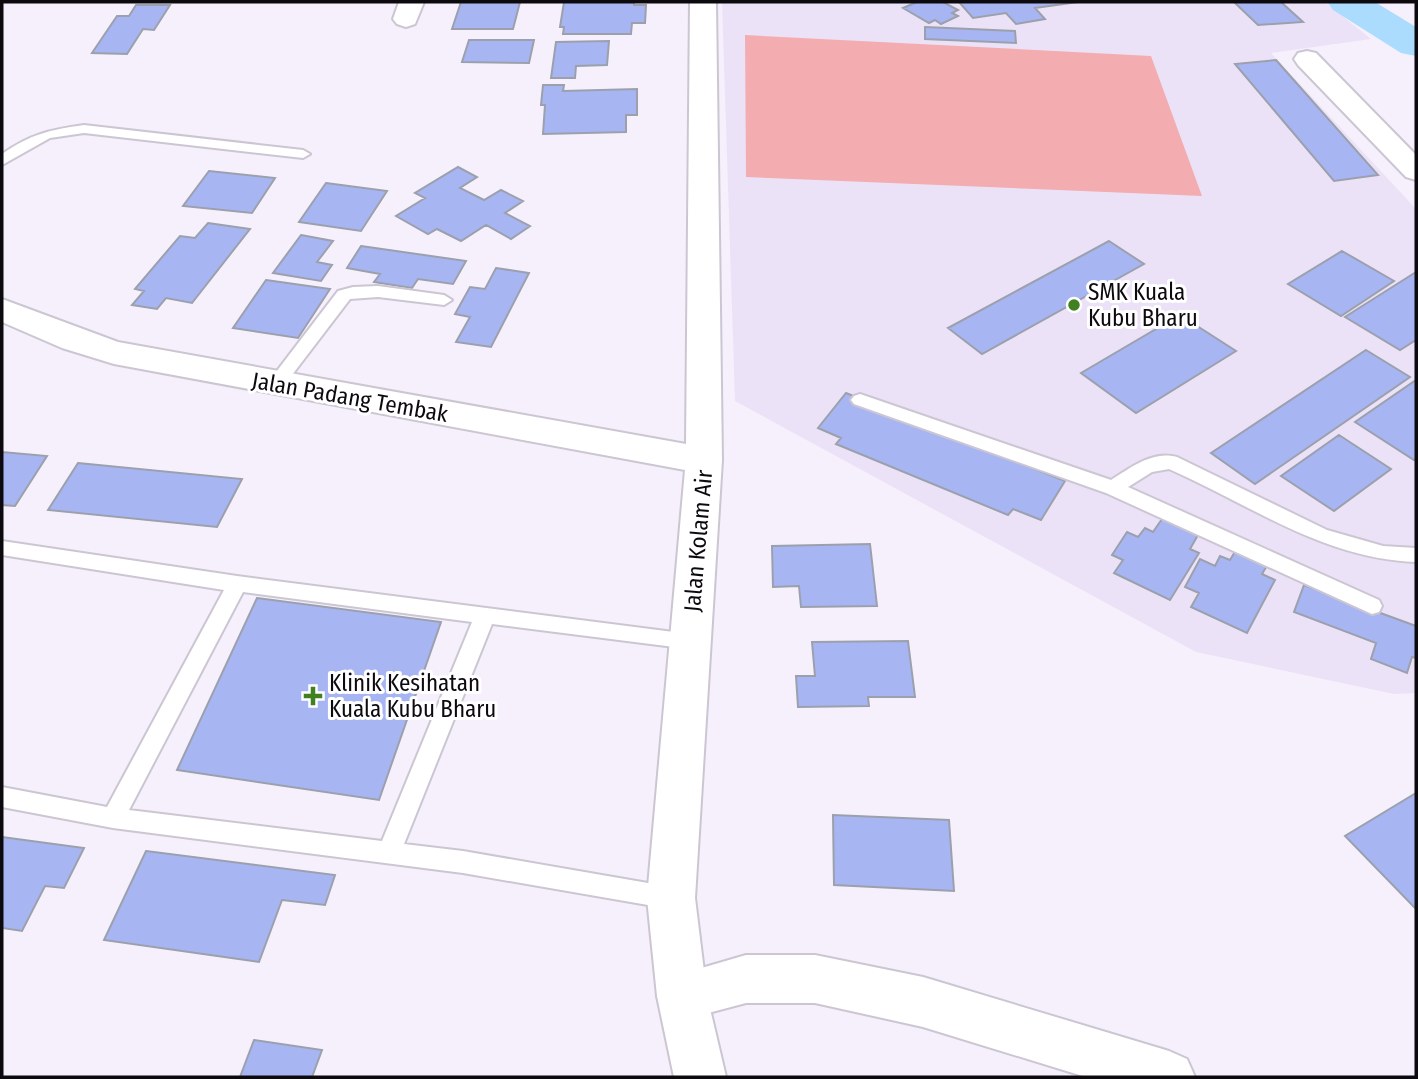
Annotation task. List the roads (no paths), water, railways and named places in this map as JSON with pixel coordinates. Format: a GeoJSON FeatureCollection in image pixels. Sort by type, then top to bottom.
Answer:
{"type":"FeatureCollection","features":[{"type":"Feature","properties":{"kind":"street","name":"Jalan Kolam Air"},"geometry":{"type":"LineString","coordinates":[[700,1077],[682,996],[671,898],[705,460],[704,2]]}},
{"type":"Feature","properties":{"kind":"street"},"geometry":{"type":"LineString","coordinates":[[1307,60],[1416,171]]}},
{"type":"Feature","properties":{"kind":"street","name":"Jalan Padang Tembak"},"geometry":{"type":"LineString","coordinates":[[2,310],[74,340],[114,353],[705,460]]}},
{"type":"Feature","properties":{"kind":"street"},"geometry":{"type":"LineString","coordinates":[[682,996],[746,979],[815,979],[923,1003],[1169,1077]]}},
{"type":"Feature","properties":{"kind":"lane"},"geometry":{"type":"LineString","coordinates":[[2,161],[29,142],[47,134],[84,129],[303,154]]}},
{"type":"Feature","properties":{"kind":"lane"},"geometry":{"type":"LineString","coordinates":[[276,384],[344,295],[353,290],[373,290],[444,300]]}},
{"type":"Feature","properties":{"kind":"lane"},"geometry":{"type":"LineString","coordinates":[[860,400],[1113,488],[1372,606]]}},
{"type":"Feature","properties":{"kind":"lane"},"geometry":{"type":"LineString","coordinates":[[1113,488],[1147,466],[1171,462],[1307,531],[1389,556],[1416,555]]}},
{"type":"Feature","properties":{"kind":"lane"},"geometry":{"type":"LineString","coordinates":[[2,548],[237,584],[690,641]]}},
{"type":"Feature","properties":{"kind":"lane"},"geometry":{"type":"LineString","coordinates":[[113,818],[237,584]]}},
{"type":"Feature","properties":{"kind":"lane"},"geometry":{"type":"LineString","coordinates":[[389,853],[485,615]]}},
{"type":"Feature","properties":{"kind":"lane"},"geometry":{"type":"LineString","coordinates":[[2,797],[113,818],[463,862],[671,898]]}},
{"type":"Feature","properties":{"kind":"waterway"},"geometry":{"type":"LineString","coordinates":[[1347,2],[1416,44]]}},
{"type":"Feature","properties":{"kind":"place","name":"SMK Kuala Kubu Bharu"},"geometry":{"type":"Point","coordinates":[1074,305]}},
{"type":"Feature","properties":{"kind":"place","name":"Klinik Kesihatan Kuala Kubu Bharu"},"geometry":{"type":"Point","coordinates":[313,696]}}]}
